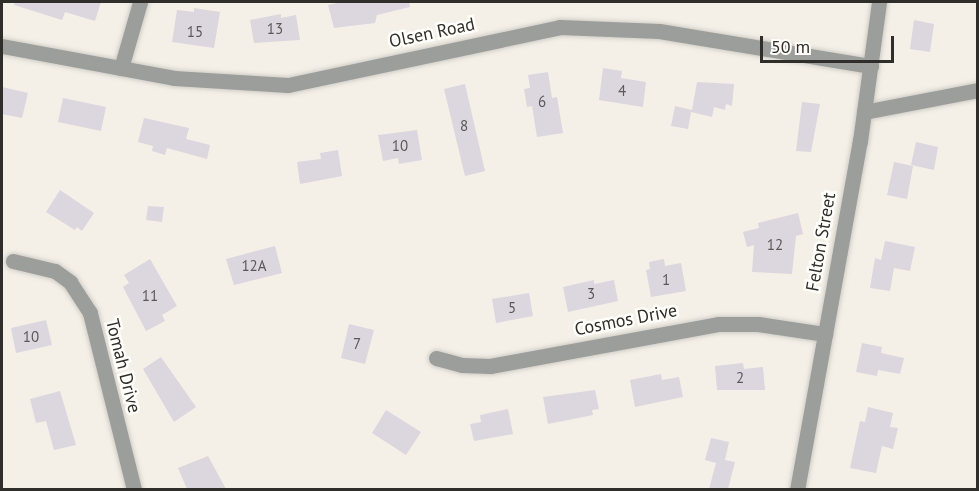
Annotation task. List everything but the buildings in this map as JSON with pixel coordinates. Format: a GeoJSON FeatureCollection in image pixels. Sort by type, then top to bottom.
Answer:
{"type":"FeatureCollection","features":[{"type":"Feature","properties":{"kind":"street"},"geometry":{"type":"LineString","coordinates":[[121,68],[140,2]]}},
{"type":"Feature","properties":{"kind":"street","name":"Felton Street"},"geometry":{"type":"LineString","coordinates":[[797,489],[864,112],[879,2]]}},
{"type":"Feature","properties":{"kind":"street","name":"Olsen Road"},"geometry":{"type":"LineString","coordinates":[[2,46],[174,78],[288,85],[560,27],[659,31],[871,66]]}},
{"type":"Feature","properties":{"kind":"street"},"geometry":{"type":"LineString","coordinates":[[864,112],[978,90]]}},
{"type":"Feature","properties":{"kind":"street","name":"Tomah Drive"},"geometry":{"type":"LineString","coordinates":[[13,261],[55,271],[70,282],[90,313],[134,489]]}},
{"type":"Feature","properties":{"kind":"street","name":"Cosmos Drive"},"geometry":{"type":"LineString","coordinates":[[436,358],[462,365],[490,366],[719,324],[758,324],[825,334]]}}]}
